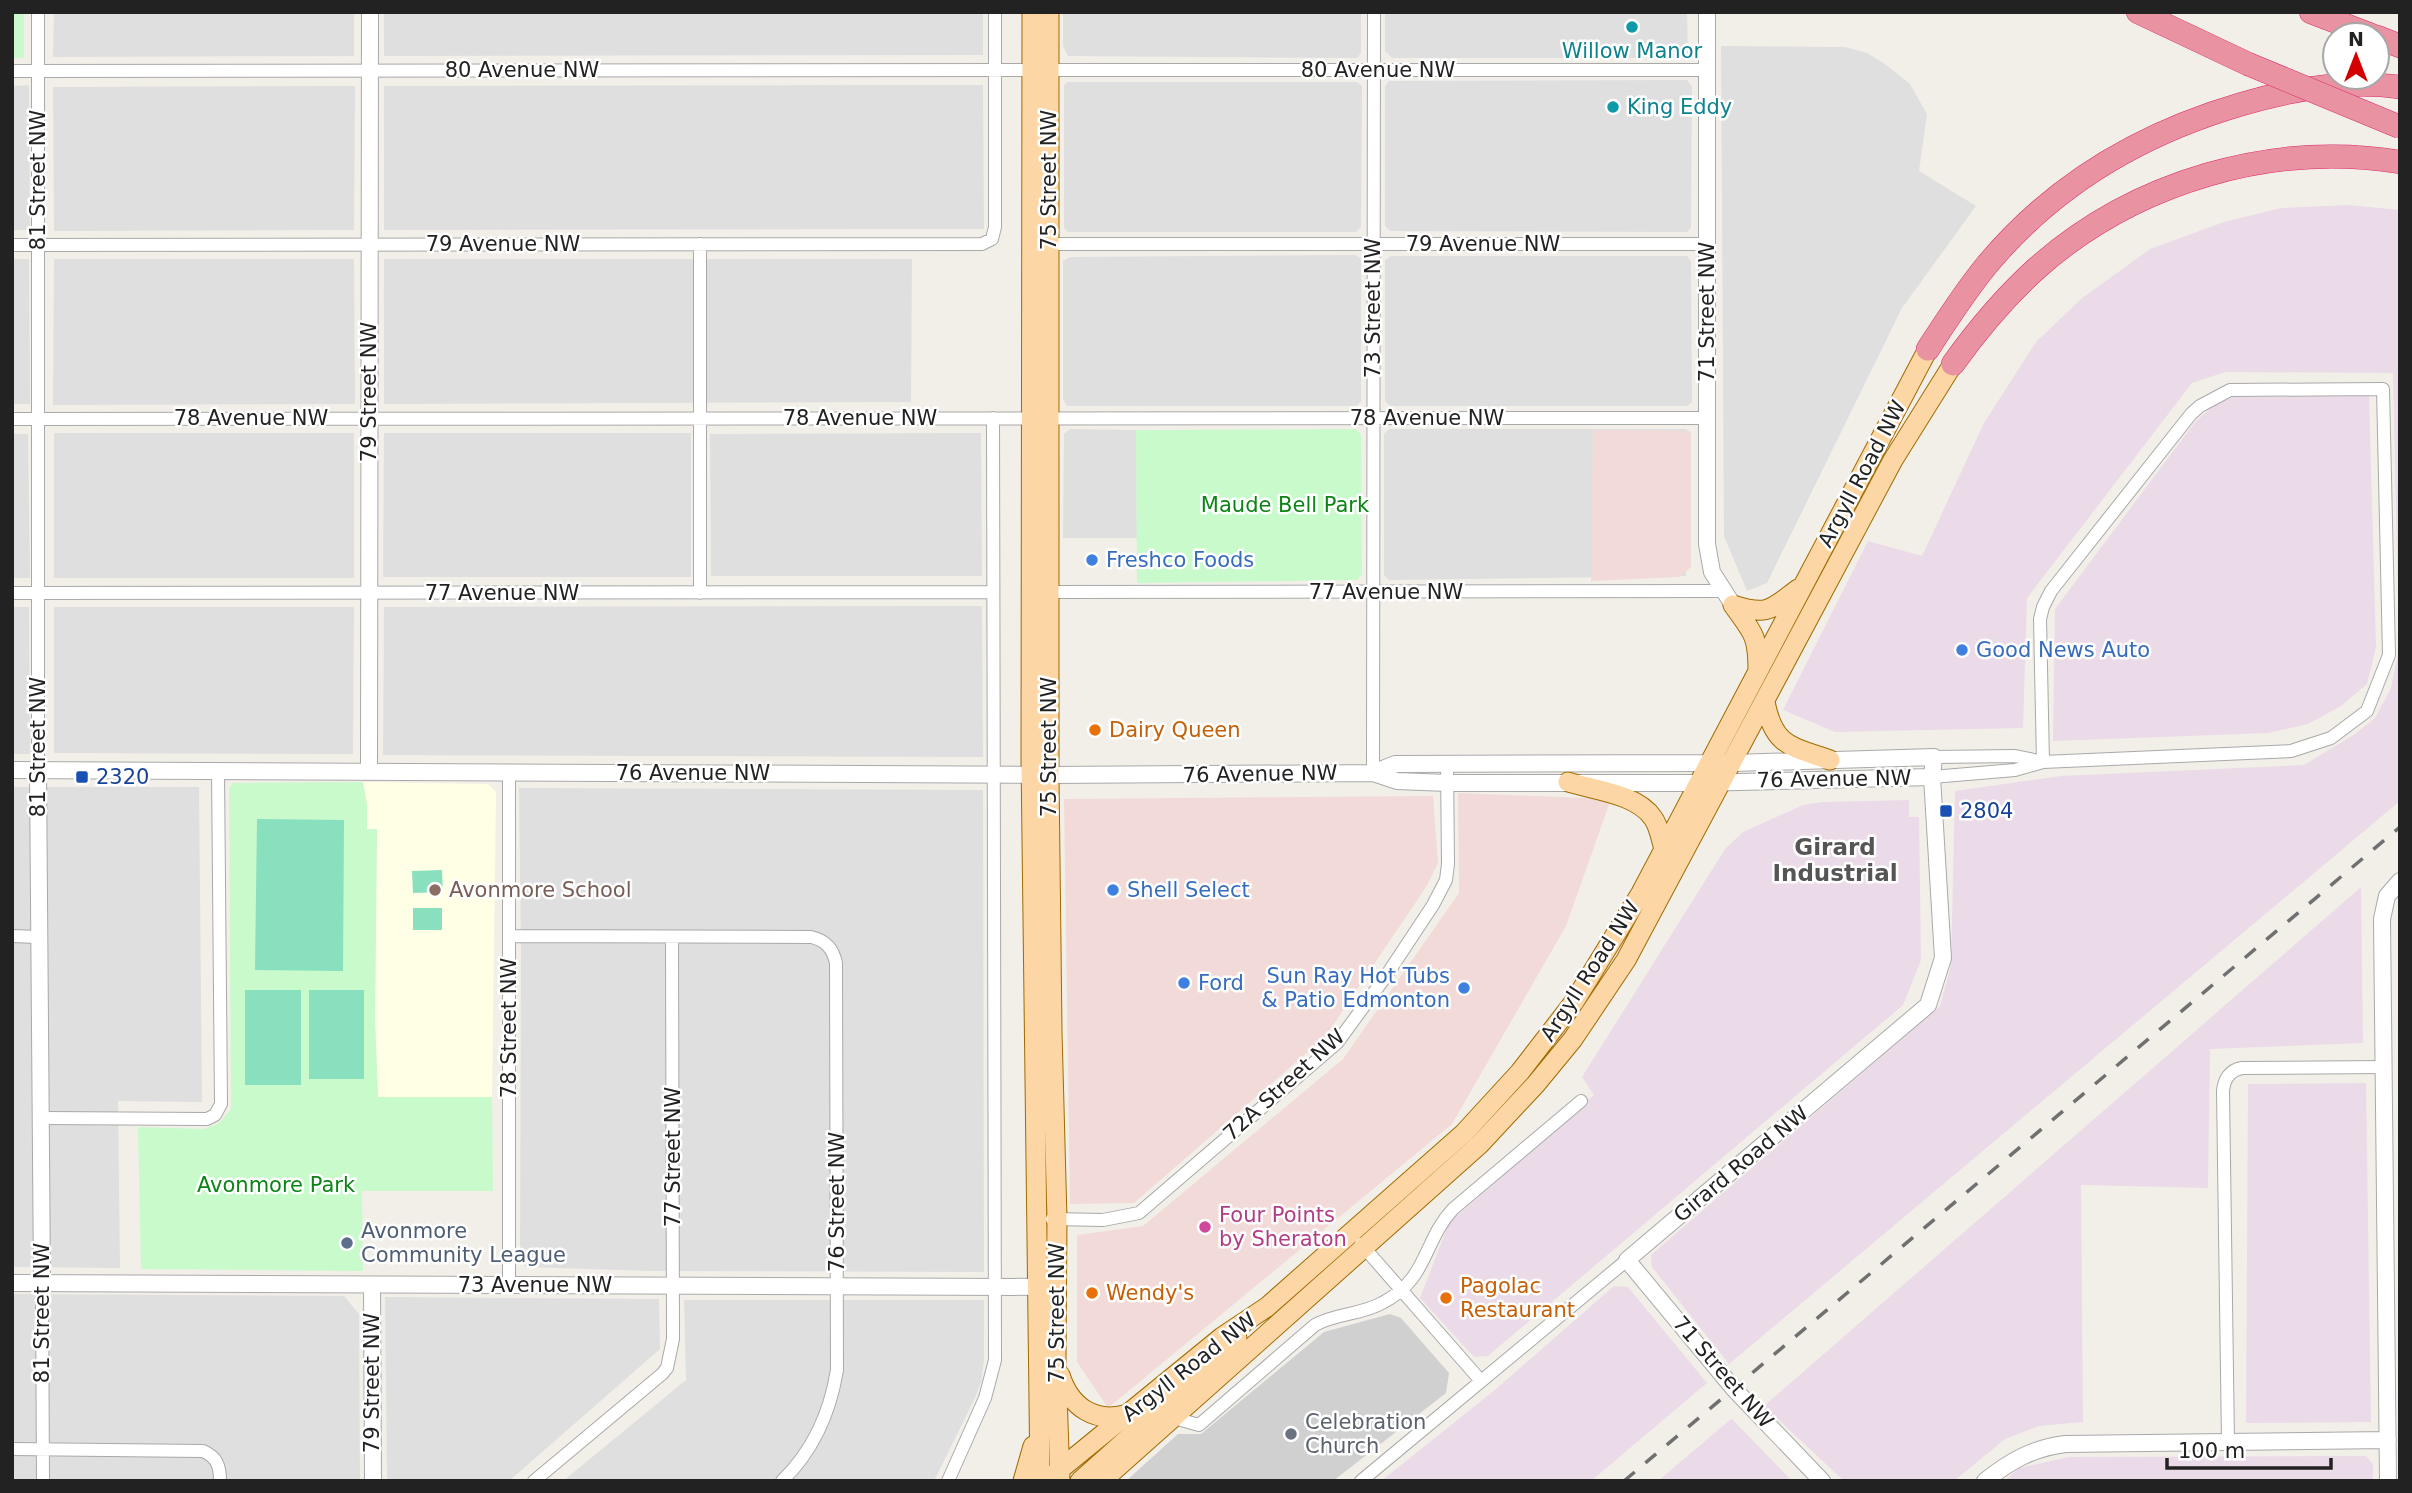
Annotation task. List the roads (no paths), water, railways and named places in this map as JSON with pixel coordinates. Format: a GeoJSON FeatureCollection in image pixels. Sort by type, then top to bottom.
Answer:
{"type":"FeatureCollection","features":[{"type":"Feature","properties":{"kind":"highway"},"geometry":{"type":"LineString","coordinates":[[2138,12],[2248,64],[2400,127]]}},
{"type":"Feature","properties":{"kind":"highway"},"geometry":{"type":"LineString","coordinates":[[2311,12],[2334,21]]}},
{"type":"Feature","properties":{"kind":"highway"},"geometry":{"type":"LineString","coordinates":[[1928,349],[1962,297],[2011,239],[2095,168],[2149,137],[2205,114],[2270,96],[2339,86],[2400,87]]}},
{"type":"Feature","properties":{"kind":"highway"},"geometry":{"type":"LineString","coordinates":[[1953,364],[1993,312],[2038,267],[2090,229],[2140,200],[2188,179],[2262,162],[2340,157],[2400,162]]}},
{"type":"Feature","properties":{"kind":"main road","name":"75 Street NW"},"geometry":{"type":"LineString","coordinates":[[1032,12],[1041,71],[1049,244],[1040,417],[1049,592],[1040,775]]}},
{"type":"Feature","properties":{"kind":"main road","name":"75 Street NW"},"geometry":{"type":"LineString","coordinates":[[1040,1481],[1039,1425],[1047,1287],[1040,775],[1041,71],[1049,12]]}},
{"type":"Feature","properties":{"kind":"main road","name":"Argyll Road NW"},"geometry":{"type":"LineString","coordinates":[[1102,1481],[1174,1418],[1358,1241],[1520,1072],[1574,1003],[1620,930],[1664,849],[1928,349]]}},
{"type":"Feature","properties":{"kind":"main road","name":"Argyll Road NW"},"geometry":{"type":"LineString","coordinates":[[1055,1478],[1222,1337],[1358,1241],[1479,1145],[1529,1092],[1573,1039],[1626,960],[1894,460],[1953,364]]}},
{"type":"Feature","properties":{"kind":"main road"},"geometry":{"type":"LineString","coordinates":[[1728,598],[1756,612],[1768,610],[1804,584]]}},
{"type":"Feature","properties":{"kind":"main road"},"geometry":{"type":"LineString","coordinates":[[1728,598],[1754,634],[1758,644],[1758,672]]}},
{"type":"Feature","properties":{"kind":"main road"},"geometry":{"type":"LineString","coordinates":[[1765,702],[1770,723],[1778,737],[1792,746],[1830,760]]}},
{"type":"Feature","properties":{"kind":"main road"},"geometry":{"type":"LineString","coordinates":[[1568,782],[1634,801],[1653,817],[1664,849]]}},
{"type":"Feature","properties":{"kind":"main road","name":"75 Street NW"},"geometry":{"type":"LineString","coordinates":[[1047,1287],[1056,1363],[1055,1478]]}},
{"type":"Feature","properties":{"kind":"main road"},"geometry":{"type":"LineString","coordinates":[[1080,1481],[1217,1359],[1267,1307]]}},
{"type":"Feature","properties":{"kind":"main road"},"geometry":{"type":"LineString","coordinates":[[1056,1363],[1064,1388],[1071,1399],[1086,1411],[1105,1418],[1129,1413]]}},
{"type":"Feature","properties":{"kind":"main road"},"geometry":{"type":"LineString","coordinates":[[1023,1481],[1039,1425]]}},
{"type":"Feature","properties":{"kind":"street","name":"81 Street NW"},"geometry":{"type":"LineString","coordinates":[[38,12],[38,937],[43,1118],[43,1481]]}},
{"type":"Feature","properties":{"kind":"street","name":"79 Street NW"},"geometry":{"type":"LineString","coordinates":[[369,771],[370,12]]}},
{"type":"Feature","properties":{"kind":"street"},"geometry":{"type":"LineString","coordinates":[[995,12],[995,71]]}},
{"type":"Feature","properties":{"kind":"street","name":"73 Street NW"},"geometry":{"type":"LineString","coordinates":[[1373,773],[1374,12]]}},
{"type":"Feature","properties":{"kind":"street","name":"71 Street NW"},"geometry":{"type":"LineString","coordinates":[[1707,12],[1707,551],[1712,572],[1728,598]]}},
{"type":"Feature","properties":{"kind":"street","name":"80 Avenue NW"},"geometry":{"type":"LineString","coordinates":[[12,71],[1707,70]]}},
{"type":"Feature","properties":{"kind":"street","name":"79 Avenue NW"},"geometry":{"type":"LineString","coordinates":[[12,244],[982,244],[992,239],[995,228],[995,71]]}},
{"type":"Feature","properties":{"kind":"street"},"geometry":{"type":"LineString","coordinates":[[700,244],[700,593]]}},
{"type":"Feature","properties":{"kind":"street","name":"79 Avenue NW"},"geometry":{"type":"LineString","coordinates":[[1049,244],[1707,244]]}},
{"type":"Feature","properties":{"kind":"street","name":"76 Avenue NW"},"geometry":{"type":"LineString","coordinates":[[12,770],[1040,775],[1373,773],[1397,781],[1447,783],[1699,783],[1933,777],[2015,770],[2043,762],[2291,751],[2331,738],[2367,711],[2389,655],[2383,389],[2230,390],[2191,414],[2051,591],[2043,607],[2040,619],[2043,762]]}},
{"type":"Feature","properties":{"kind":"street"},"geometry":{"type":"LineString","coordinates":[[948,1481],[985,1398],[993,1375],[996,1354],[992,774],[993,418]]}},
{"type":"Feature","properties":{"kind":"street","name":"78 Avenue NW"},"geometry":{"type":"LineString","coordinates":[[12,419],[1707,418]]}},
{"type":"Feature","properties":{"kind":"street","name":"77 Avenue NW"},"geometry":{"type":"LineString","coordinates":[[12,593],[992,592]]}},
{"type":"Feature","properties":{"kind":"street","name":"77 Avenue NW"},"geometry":{"type":"LineString","coordinates":[[1049,592],[1373,592],[1728,598]]}},
{"type":"Feature","properties":{"kind":"street","name":"76 Avenue NW"},"geometry":{"type":"LineString","coordinates":[[1373,773],[1395,764],[1447,763],[1733,763],[2015,755],[2043,762]]}},
{"type":"Feature","properties":{"kind":"street","name":"Girard Road NW"},"geometry":{"type":"LineString","coordinates":[[1361,1481],[1928,1005],[1943,958],[1934,757]]}},
{"type":"Feature","properties":{"kind":"street","name":"72A Street NW"},"geometry":{"type":"LineString","coordinates":[[1047,1219],[1103,1220],[1139,1213],[1337,1043],[1386,976],[1440,892],[1448,871],[1447,763]]}},
{"type":"Feature","properties":{"kind":"street"},"geometry":{"type":"LineString","coordinates":[[43,1118],[207,1119],[215,1115],[221,1104],[218,771]]}},
{"type":"Feature","properties":{"kind":"street","name":"78 Street NW"},"geometry":{"type":"LineString","coordinates":[[509,772],[509,1284]]}},
{"type":"Feature","properties":{"kind":"street"},"geometry":{"type":"LineString","coordinates":[[2388,1481],[2394,1440],[2382,911],[2390,891],[2400,881]]}},
{"type":"Feature","properties":{"kind":"street"},"geometry":{"type":"LineString","coordinates":[[12,936],[38,937]]}},
{"type":"Feature","properties":{"kind":"street"},"geometry":{"type":"LineString","coordinates":[[509,936],[672,937]]}},
{"type":"Feature","properties":{"kind":"street","name":"76 Street NW"},"geometry":{"type":"LineString","coordinates":[[672,937],[811,937],[827,944],[836,963],[838,1356],[834,1385],[825,1417],[804,1457],[782,1481]]}},
{"type":"Feature","properties":{"kind":"street","name":"77 Street NW"},"geometry":{"type":"LineString","coordinates":[[534,1481],[662,1374],[672,1354],[672,937]]}},
{"type":"Feature","properties":{"kind":"street"},"geometry":{"type":"LineString","coordinates":[[2228,1442],[2223,1091],[2228,1075],[2242,1068],[2384,1067]]}},
{"type":"Feature","properties":{"kind":"street","name":"Argyll Road NW"},"geometry":{"type":"LineString","coordinates":[[1174,1418],[1199,1425],[1315,1325],[1332,1317],[1382,1304],[1401,1290],[1419,1270],[1440,1225],[1453,1209],[1581,1101]]}},
{"type":"Feature","properties":{"kind":"street"},"geometry":{"type":"LineString","coordinates":[[1358,1241],[1480,1381]]}},
{"type":"Feature","properties":{"kind":"street","name":"71 Street NW"},"geometry":{"type":"LineString","coordinates":[[1627,1260],[1734,1389],[1822,1481]]}},
{"type":"Feature","properties":{"kind":"street","name":"73 Avenue NW"},"geometry":{"type":"LineString","coordinates":[[12,1283],[1047,1287]]}},
{"type":"Feature","properties":{"kind":"street","name":"79 Street NW"},"geometry":{"type":"LineString","coordinates":[[372,1285],[373,1481]]}},
{"type":"Feature","properties":{"kind":"street"},"geometry":{"type":"LineString","coordinates":[[1985,1481],[2019,1457],[2052,1446],[2394,1440]]}},
{"type":"Feature","properties":{"kind":"street"},"geometry":{"type":"LineString","coordinates":[[12,1449],[198,1451],[215,1458],[219,1465],[220,1481]]}},
{"type":"Feature","properties":{"kind":"railway"},"geometry":{"type":"LineString","coordinates":[[1624,1481],[2400,827]]}},
{"type":"Feature","properties":{"kind":"place","name":"Willow Manor"},"geometry":{"type":"Point","coordinates":[1632,27]}},
{"type":"Feature","properties":{"kind":"place","name":"King Eddy"},"geometry":{"type":"Point","coordinates":[1613,107]}},
{"type":"Feature","properties":{"kind":"place","name":"Freshco Foods"},"geometry":{"type":"Point","coordinates":[1092,560]}},
{"type":"Feature","properties":{"kind":"place","name":"Good News Auto"},"geometry":{"type":"Point","coordinates":[1962,650]}},
{"type":"Feature","properties":{"kind":"place","name":"Dairy Queen"},"geometry":{"type":"Point","coordinates":[1095,730]}},
{"type":"Feature","properties":{"kind":"place","name":"2320"},"geometry":{"type":"Point","coordinates":[82,777]}},
{"type":"Feature","properties":{"kind":"place","name":"2804"},"geometry":{"type":"Point","coordinates":[1946,811]}},
{"type":"Feature","properties":{"kind":"place","name":"Avonmore School"},"geometry":{"type":"Point","coordinates":[435,890]}},
{"type":"Feature","properties":{"kind":"place","name":"Shell Select"},"geometry":{"type":"Point","coordinates":[1113,890]}},
{"type":"Feature","properties":{"kind":"place","name":"Ford"},"geometry":{"type":"Point","coordinates":[1184,983]}},
{"type":"Feature","properties":{"kind":"place","name":"Sun Ray Hot Tubs & Patio Edmonton"},"geometry":{"type":"Point","coordinates":[1464,988]}},
{"type":"Feature","properties":{"kind":"place","name":"Four Points by Sheraton"},"geometry":{"type":"Point","coordinates":[1205,1227]}},
{"type":"Feature","properties":{"kind":"place","name":"Avonmore Community League"},"geometry":{"type":"Point","coordinates":[347,1243]}},
{"type":"Feature","properties":{"kind":"place","name":"Wendy's"},"geometry":{"type":"Point","coordinates":[1092,1293]}},
{"type":"Feature","properties":{"kind":"place","name":"Pagolac Restaurant"},"geometry":{"type":"Point","coordinates":[1446,1298]}},
{"type":"Feature","properties":{"kind":"place","name":"Celebration Church"},"geometry":{"type":"Point","coordinates":[1291,1434]}},
{"type":"Feature","properties":{"kind":"district","name":"Girard Industrial"},"geometry":{"type":"Point","coordinates":[1835,860]}},
{"type":"Feature","properties":{"kind":"park label","name":"Maude Bell Park"},"geometry":{"type":"Point","coordinates":[1285,505]}},
{"type":"Feature","properties":{"kind":"park label","name":"Avonmore Park"},"geometry":{"type":"Point","coordinates":[276,1185]}}]}
